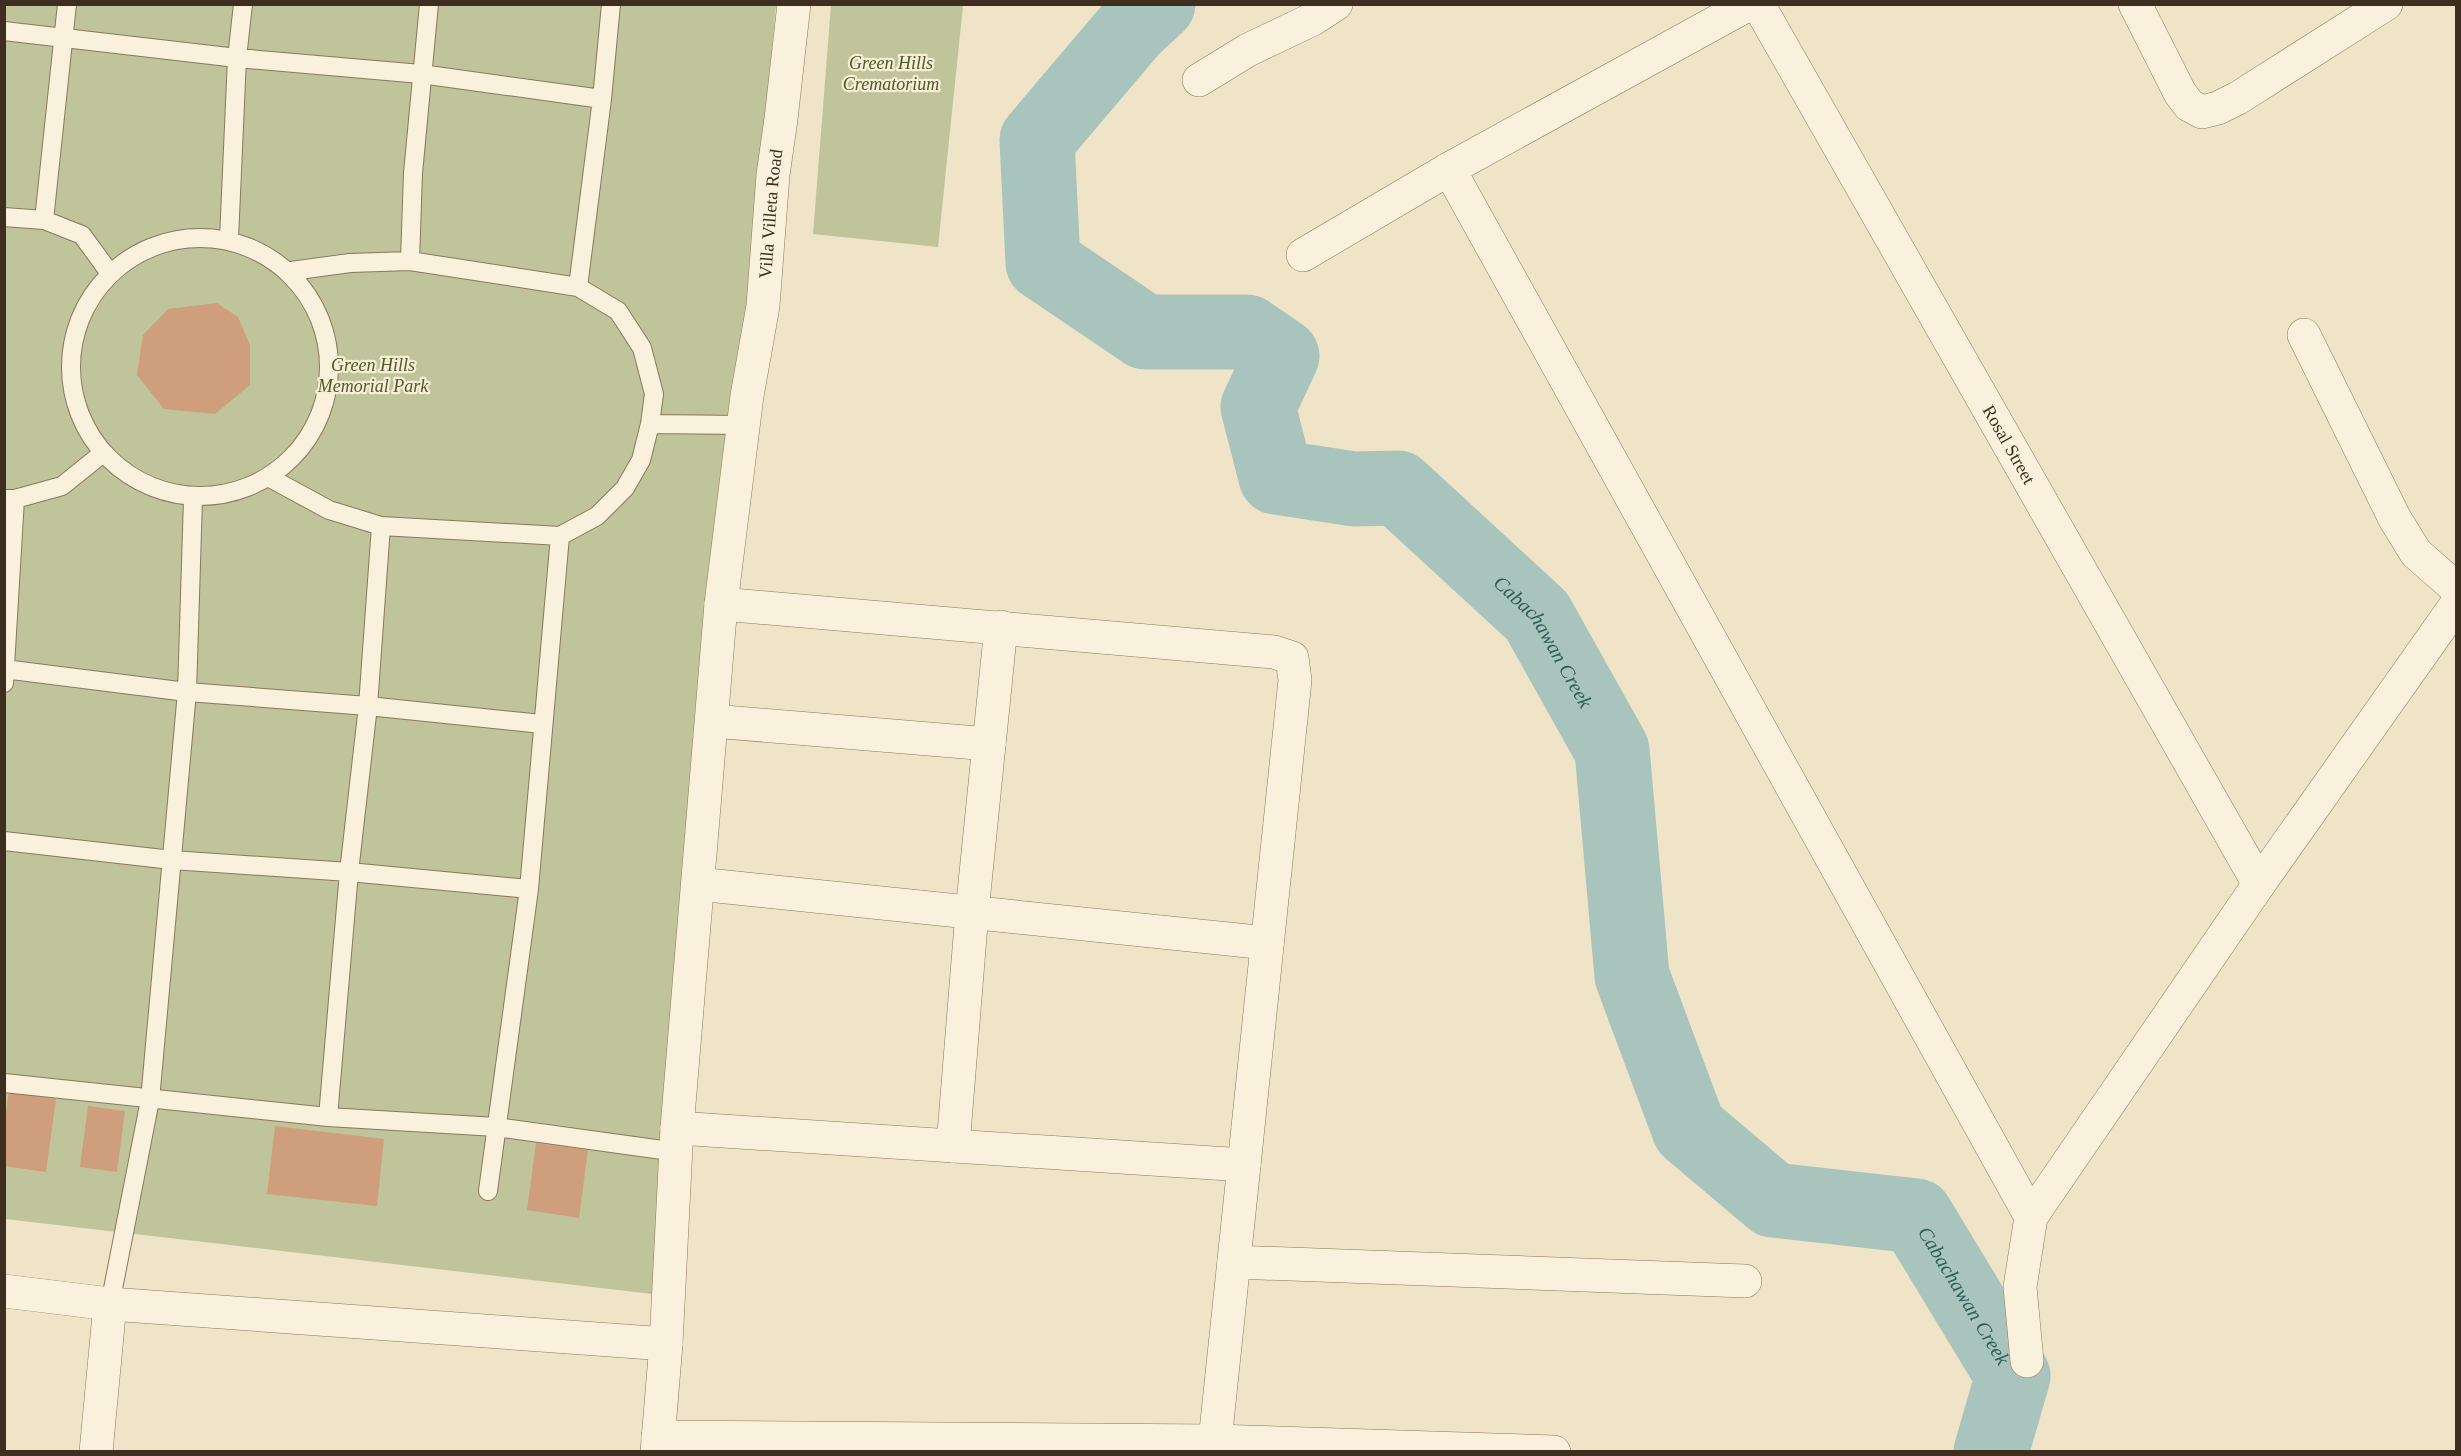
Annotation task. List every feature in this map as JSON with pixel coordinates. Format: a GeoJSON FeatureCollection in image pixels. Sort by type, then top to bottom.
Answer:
{"type":"FeatureCollection","features":[{"type":"Feature","properties":{"kind":"street","name":"Villa Villeta Road"},"geometry":{"type":"LineString","coordinates":[[658,1444],[677,1140],[721,604],[744,425],[763,306],[772,175],[782,119],[794,4]]}},
{"type":"Feature","properties":{"kind":"street"},"geometry":{"type":"LineString","coordinates":[[1199,81],[1248,50],[1313,19],[1336,4]]}},
{"type":"Feature","properties":{"kind":"street"},"geometry":{"type":"LineString","coordinates":[[1303,255],[1449,169],[1749,4]]}},
{"type":"Feature","properties":{"kind":"street","name":"Rosal Street"},"geometry":{"type":"LineString","coordinates":[[1758,4],[2259,884]]}},
{"type":"Feature","properties":{"kind":"street"},"geometry":{"type":"LineString","coordinates":[[2135,4],[2180,93],[2189,105],[2202,112],[2218,108],[2238,98],[2386,4]]}},
{"type":"Feature","properties":{"kind":"street"},"geometry":{"type":"LineString","coordinates":[[1449,169],[2031,1217]]}},
{"type":"Feature","properties":{"kind":"street"},"geometry":{"type":"LineString","coordinates":[[2304,335],[2395,519],[2416,554],[2457,588]]}},
{"type":"Feature","properties":{"kind":"street"},"geometry":{"type":"LineString","coordinates":[[721,604],[1274,652],[1292,658],[1295,680],[1215,1441]]}},
{"type":"Feature","properties":{"kind":"street"},"geometry":{"type":"LineString","coordinates":[[2027,1361],[2020,1287],[2031,1217],[2259,884],[2457,605]]}},
{"type":"Feature","properties":{"kind":"street"},"geometry":{"type":"LineString","coordinates":[[953,1146],[972,912],[1001,627]]}},
{"type":"Feature","properties":{"kind":"street"},"geometry":{"type":"LineString","coordinates":[[711,721],[989,744]]}},
{"type":"Feature","properties":{"kind":"street"},"geometry":{"type":"LineString","coordinates":[[698,884],[1266,943]]}},
{"type":"Feature","properties":{"kind":"street"},"geometry":{"type":"LineString","coordinates":[[677,1140],[953,1146],[1244,1165]]}},
{"type":"Feature","properties":{"kind":"street"},"geometry":{"type":"LineString","coordinates":[[1234,1262],[1745,1281]]}},
{"type":"Feature","properties":{"kind":"street"},"geometry":{"type":"LineString","coordinates":[[4,1292],[110,1304],[666,1344]]}},
{"type":"Feature","properties":{"kind":"street"},"geometry":{"type":"LineString","coordinates":[[96,1452],[110,1304]]}},
{"type":"Feature","properties":{"kind":"street"},"geometry":{"type":"LineString","coordinates":[[658,1444],[1215,1441],[1554,1452]]}},
{"type":"Feature","properties":{"kind":"lane"},"geometry":{"type":"LineString","coordinates":[[44,220],[66,4]]}},
{"type":"Feature","properties":{"kind":"lane"},"geometry":{"type":"LineString","coordinates":[[229,239],[237,58],[243,4]]}},
{"type":"Feature","properties":{"kind":"lane"},"geometry":{"type":"LineString","coordinates":[[410,261],[413,173],[429,4]]}},
{"type":"Feature","properties":{"kind":"lane"},"geometry":{"type":"LineString","coordinates":[[578,286],[602,99],[611,4]]}},
{"type":"Feature","properties":{"kind":"lane"},"geometry":{"type":"LineString","coordinates":[[4,31],[237,58],[421,74],[602,99]]}},
{"type":"Feature","properties":{"kind":"lane"},"geometry":{"type":"LineString","coordinates":[[4,217],[44,220],[82,235],[109,272]]}},
{"type":"Feature","properties":{"kind":"lane"},"geometry":{"type":"LineString","coordinates":[[171,238],[229,239],[261,250],[291,271],[308,295],[326,337],[329,360],[323,407],[302,446],[270,478],[238,495],[193,499],[143,483],[103,453],[87,431],[71,385],[74,329],[109,272],[126,257],[171,238]]}},
{"type":"Feature","properties":{"kind":"lane"},"geometry":{"type":"LineString","coordinates":[[270,478],[329,510],[381,526],[560,536],[597,516],[625,488],[641,460],[650,424],[654,394],[642,348],[618,311],[578,286],[410,261],[350,262],[291,271]]}},
{"type":"Feature","properties":{"kind":"lane"},"geometry":{"type":"LineString","coordinates":[[650,424],[744,425]]}},
{"type":"Feature","properties":{"kind":"lane"},"geometry":{"type":"LineString","coordinates":[[103,453],[62,486],[10,499],[5,674],[542,724]]}},
{"type":"Feature","properties":{"kind":"lane"},"geometry":{"type":"LineString","coordinates":[[110,1304],[150,1100],[187,692],[193,499]]}},
{"type":"Feature","properties":{"kind":"lane"},"geometry":{"type":"LineString","coordinates":[[328,1117],[349,872],[368,706],[381,526]]}},
{"type":"Feature","properties":{"kind":"lane"},"geometry":{"type":"LineString","coordinates":[[488,1191],[529,890],[560,536]]}},
{"type":"Feature","properties":{"kind":"lane"},"geometry":{"type":"LineString","coordinates":[[4,841],[172,860],[349,872],[529,890]]}},
{"type":"Feature","properties":{"kind":"lane"},"geometry":{"type":"LineString","coordinates":[[4,1083],[328,1117],[677,1140]]}},
{"type":"Feature","properties":{"kind":"green space","name":"Green Hills Crematorium"},"geometry":{"type":"Polygon","coordinates":[[[951,4],[963,6],[938,247],[813,234],[831,5],[951,4]]]}},
{"type":"Feature","properties":{"kind":"green space","name":"Green Hills Memorial Park"},"geometry":{"type":"Polygon","coordinates":[[[5,5],[776,5],[661,1295],[5,1219],[5,5]]]}},
{"type":"Feature","properties":{"kind":"building"},"geometry":{"type":"Polygon","coordinates":[[[217,303],[238,317],[250,345],[250,385],[215,414],[164,409],[137,375],[143,335],[168,309],[217,303]]]}},
{"type":"Feature","properties":{"kind":"building"},"geometry":{"type":"Polygon","coordinates":[[[9,1092],[56,1099],[46,1172],[4,1166],[4,1125],[9,1092]]]}},
{"type":"Feature","properties":{"kind":"building"},"geometry":{"type":"Polygon","coordinates":[[[88,1106],[125,1111],[117,1172],[80,1167],[88,1106]]]}},
{"type":"Feature","properties":{"kind":"building"},"geometry":{"type":"Polygon","coordinates":[[[275,1126],[384,1139],[377,1206],[267,1194],[275,1126]]]}},
{"type":"Feature","properties":{"kind":"building"},"geometry":{"type":"Polygon","coordinates":[[[536,1143],[588,1150],[579,1218],[527,1210],[536,1143]]]}},
{"type":"Feature","properties":{"kind":"waterway","name":"Cabachawan Creek"},"geometry":{"type":"LineString","coordinates":[[1158,4],[1132,28],[1037,140],[1043,263],[1145,332],[1247,332],[1282,356],[1258,407],[1276,477],[1354,489],[1398,488],[1537,616],[1612,750],[1632,976],[1689,1129],[1773,1200],[1916,1216],[2013,1376],[1991,1452]]}}]}
